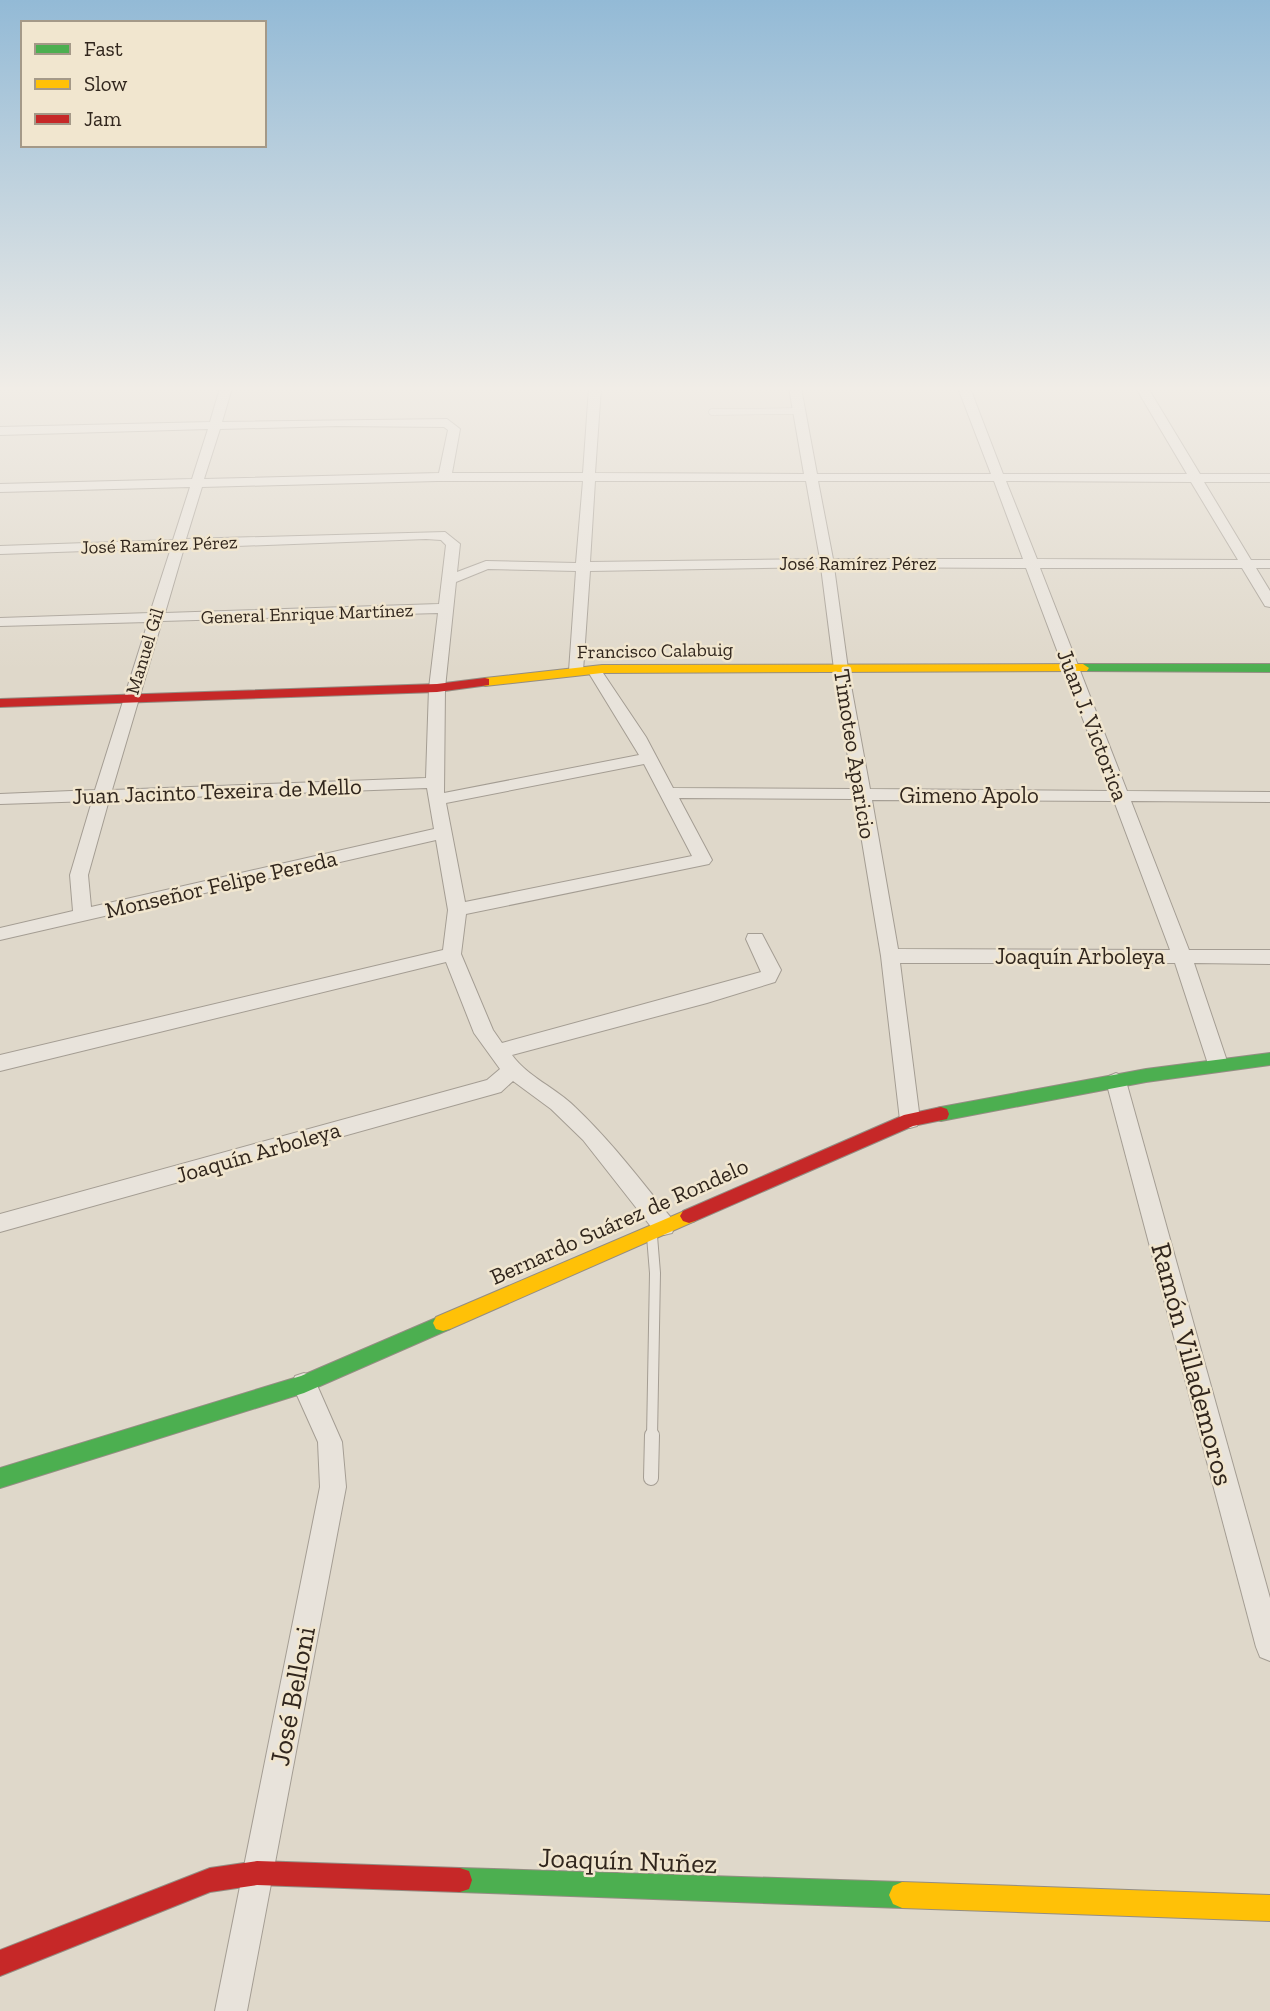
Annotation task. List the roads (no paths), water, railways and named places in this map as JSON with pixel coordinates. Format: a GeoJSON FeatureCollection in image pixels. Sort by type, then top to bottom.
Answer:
{"type":"FeatureCollection","features":[{"type":"Feature","properties":{"kind":"street","name":"Manuel Gil"},"geometry":{"type":"LineString","coordinates":[[83,916],[79,875],[154,618],[199,482]]}},
{"type":"Feature","properties":{"kind":"street"},"geometry":{"type":"LineString","coordinates":[[0,488],[207,482]]}},
{"type":"Feature","properties":{"kind":"street"},"geometry":{"type":"LineString","coordinates":[[576,671],[588,482]]}},
{"type":"Feature","properties":{"kind":"street","name":"Timoteo Aparicio"},"geometry":{"type":"LineString","coordinates":[[812,482],[827,563],[861,794],[890,956],[910,1120]]}},
{"type":"Feature","properties":{"kind":"street","name":"Juan J. Victorica"},"geometry":{"type":"LineString","coordinates":[[999,482],[1182,956],[1218,1064]]}},
{"type":"Feature","properties":{"kind":"street"},"geometry":{"type":"LineString","coordinates":[[1200,482],[1270,603]]}},
{"type":"Feature","properties":{"kind":"street","name":"José Ramírez Pérez"},"geometry":{"type":"LineString","coordinates":[[0,550],[444,536],[453,544],[450,579],[485,565],[1270,564]]}},
{"type":"Feature","properties":{"kind":"street"},"geometry":{"type":"LineString","coordinates":[[450,579],[437,688],[435,792],[457,910],[452,954],[484,1033],[512,1070],[558,1103],[590,1134],[658,1229]]}},
{"type":"Feature","properties":{"kind":"street","name":"General Enrique Martínez"},"geometry":{"type":"LineString","coordinates":[[0,622],[447,608]]}},
{"type":"Feature","properties":{"kind":"street","name":"Francisco Calabuig"},"geometry":{"type":"LineString","coordinates":[[0,703],[437,688],[594,670],[1270,668]]}},
{"type":"Feature","properties":{"kind":"street"},"geometry":{"type":"LineString","coordinates":[[457,910],[703,860],[649,758],[594,670]]}},
{"type":"Feature","properties":{"kind":"street","name":"Juan Jacinto Texeira de Mello"},"geometry":{"type":"LineString","coordinates":[[0,799],[435,792],[649,758]]}},
{"type":"Feature","properties":{"kind":"street","name":"Gimeno Apolo"},"geometry":{"type":"LineString","coordinates":[[667,793],[1270,797]]}},
{"type":"Feature","properties":{"kind":"street","name":"Monseñor Felipe Pereda"},"geometry":{"type":"LineString","coordinates":[[0,934],[442,833]]}},
{"type":"Feature","properties":{"kind":"street"},"geometry":{"type":"LineString","coordinates":[[499,1051],[708,996],[768,977],[772,970],[755,939]]}},
{"type":"Feature","properties":{"kind":"street"},"geometry":{"type":"LineString","coordinates":[[0,1063],[452,954]]}},
{"type":"Feature","properties":{"kind":"street","name":"Joaquín Arboleya"},"geometry":{"type":"LineString","coordinates":[[890,956],[1270,957]]}},
{"type":"Feature","properties":{"kind":"street","name":"Bernardo Suárez de Rondelo"},"geometry":{"type":"LineString","coordinates":[[0,1478],[304,1384],[910,1120],[1116,1081],[1218,1064],[1270,1059]]}},
{"type":"Feature","properties":{"kind":"street","name":"Joaquín Arboleya"},"geometry":{"type":"LineString","coordinates":[[0,1223],[494,1086],[512,1070]]}},
{"type":"Feature","properties":{"kind":"street","name":"Ramón Villademoros"},"geometry":{"type":"LineString","coordinates":[[1116,1081],[1270,1647]]}},
{"type":"Feature","properties":{"kind":"street","name":"José Belloni"},"geometry":{"type":"LineString","coordinates":[[231,2011],[333,1487],[330,1442],[304,1384]]}},
{"type":"Feature","properties":{"kind":"street","name":"Joaquín Nuñez"},"geometry":{"type":"LineString","coordinates":[[0,1963],[211,1880],[257,1873],[1270,1908]]}},
{"type":"Feature","properties":{"kind":"lane"},"geometry":{"type":"LineString","coordinates":[[652,1478],[658,1229]]}}]}
